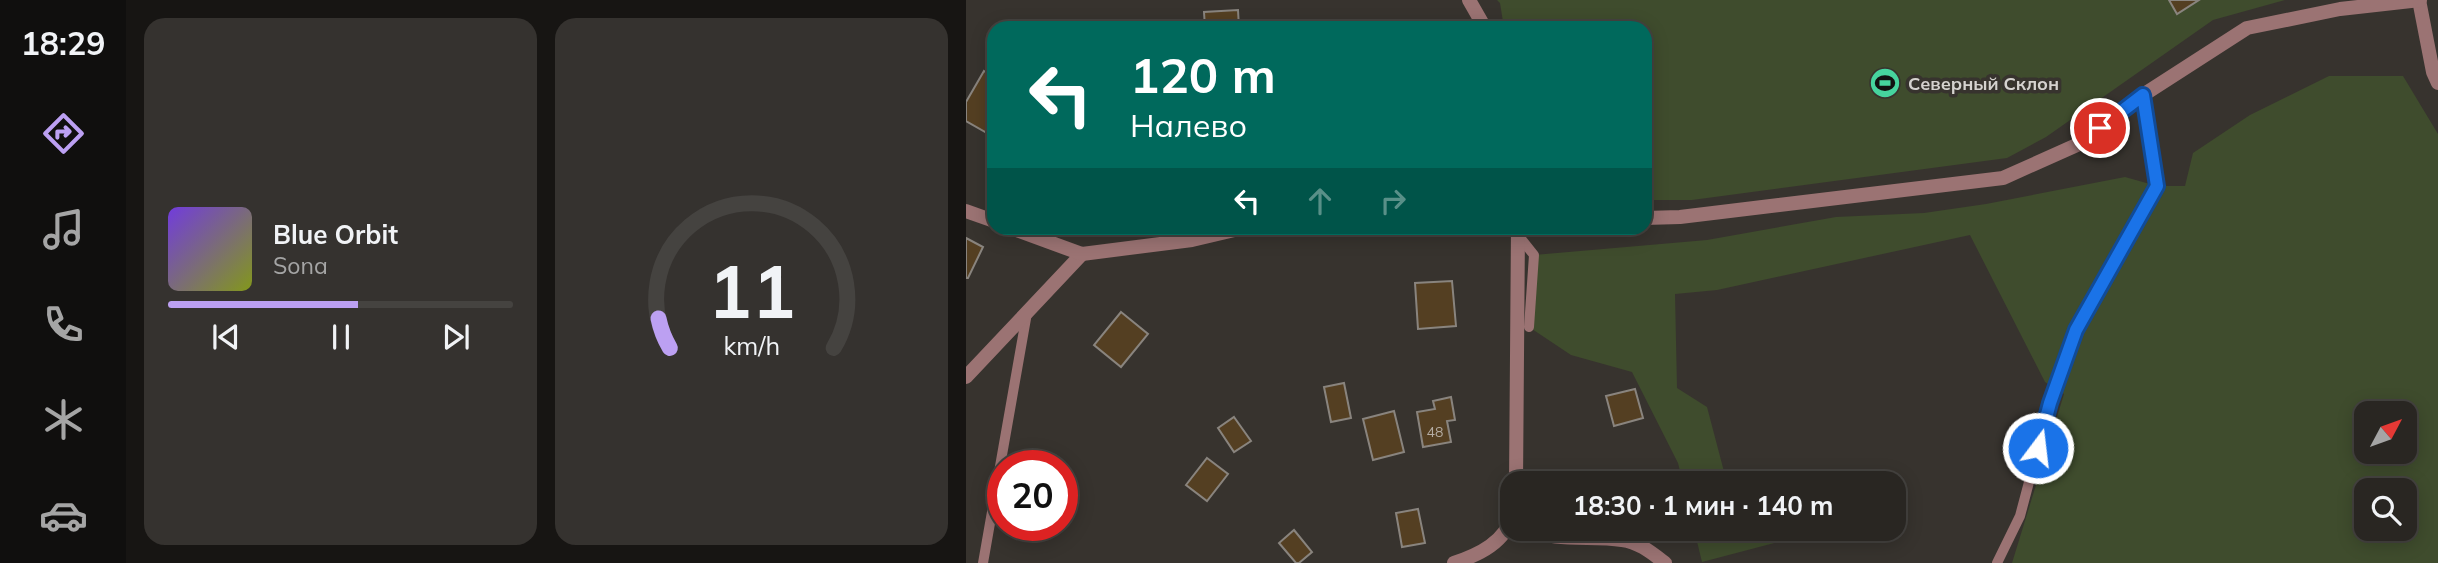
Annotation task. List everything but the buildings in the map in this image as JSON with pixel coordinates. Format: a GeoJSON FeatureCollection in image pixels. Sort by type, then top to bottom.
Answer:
{"type":"FeatureCollection","features":[{"type":"Feature","properties":{"kind":"street"},"geometry":{"type":"LineString","coordinates":[[1469,0],[1481,21]]}},
{"type":"Feature","properties":{"kind":"street"},"geometry":{"type":"LineString","coordinates":[[1652,218],[1681,217],[2004,178],[2079,144],[2143,95],[2247,29],[2340,9],[2419,0],[2433,72],[2438,83]]}},
{"type":"Feature","properties":{"kind":"street"},"geometry":{"type":"LineString","coordinates":[[966,211],[987,218]]}},
{"type":"Feature","properties":{"kind":"street"},"geometry":{"type":"LineString","coordinates":[[1030,235],[1082,254],[1213,235]]}},
{"type":"Feature","properties":{"kind":"street"},"geometry":{"type":"LineString","coordinates":[[1516,471],[1518,235]]}},
{"type":"Feature","properties":{"kind":"street"},"geometry":{"type":"LineString","coordinates":[[966,377],[1082,254]]}},
{"type":"Feature","properties":{"kind":"street"},"geometry":{"type":"LineString","coordinates":[[1454,563],[1471,557],[1496,543],[1500,537]]}},
{"type":"Feature","properties":{"kind":"street"},"geometry":{"type":"LineString","coordinates":[[1627,541],[1648,549],[1665,563]]}},
{"type":"Feature","properties":{"kind":"lane"},"geometry":{"type":"LineString","coordinates":[[1997,563],[2020,516],[2050,403],[2076,330],[2157,186],[2143,95]]}},
{"type":"Feature","properties":{"kind":"lane"},"geometry":{"type":"LineString","coordinates":[[1521,235],[1534,255],[1529,327]]}},
{"type":"Feature","properties":{"kind":"lane"},"geometry":{"type":"LineString","coordinates":[[983,563],[1027,310]]}},
{"type":"Feature","properties":{"kind":"green space","name":"Северный Склон"},"geometry":{"type":"Polygon","coordinates":[[[1497,0],[2285,0],[2213,20],[2046,137],[2007,158],[1692,200],[1652,200],[1652,21],[1503,21],[1497,0]]]}},
{"type":"Feature","properties":{"kind":"green space"},"geometry":{"type":"Polygon","coordinates":[[[2329,76],[2403,76],[2438,134],[2438,563],[2012,563],[2064,394],[2045,382],[1970,235],[1717,290],[1675,294],[1677,388],[1707,407],[1724,471],[1680,471],[1632,372],[1571,355],[1529,327],[1534,255],[1707,240],[1836,217],[1924,213],[2125,177],[2157,186],[2185,186],[2193,153],[2250,115],[2329,76]]]}},
{"type":"Feature","properties":{"kind":"green space"},"geometry":{"type":"Polygon","coordinates":[[[1697,541],[1782,541],[1702,562],[1697,541]]]}},
{"type":"Feature","properties":{"kind":"place","name":"Северный Склон"},"geometry":{"type":"Point","coordinates":[1885,83]}},
{"type":"Feature","properties":{"kind":"route"},"geometry":{"type":"LineString","coordinates":[[2038,448],[2050,403],[2076,330],[2157,186],[2143,95],[2100,128]]}}]}
